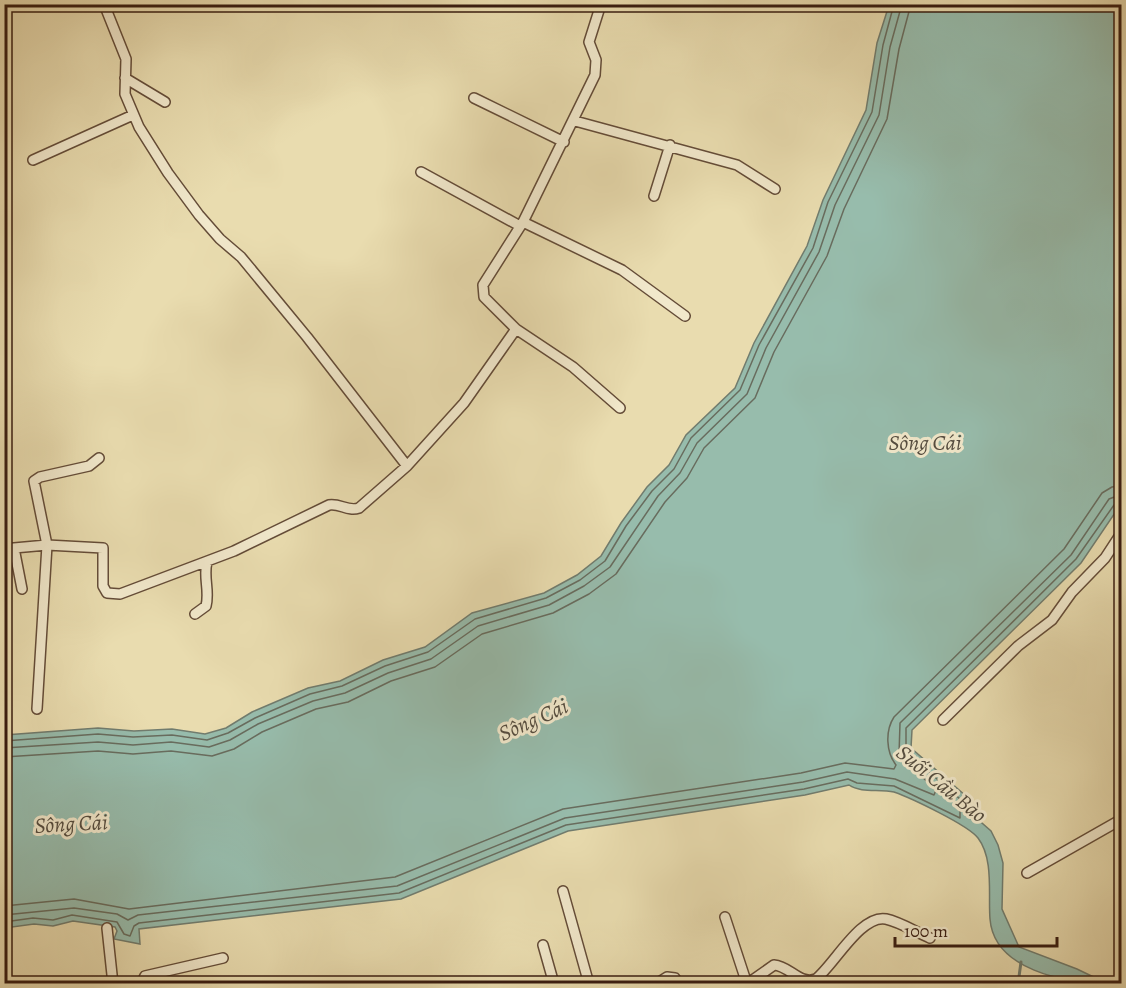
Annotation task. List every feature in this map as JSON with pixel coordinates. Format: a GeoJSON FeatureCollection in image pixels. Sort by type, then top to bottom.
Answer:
{"type":"FeatureCollection","features":[{"type":"Feature","properties":{"kind":"street"},"geometry":{"type":"LineString","coordinates":[[104,4],[124,52],[125,94],[133,114],[168,172],[220,239],[241,257],[307,337],[407,466]]}},
{"type":"Feature","properties":{"kind":"street"},"geometry":{"type":"LineString","coordinates":[[601,4],[589,42],[596,60],[595,75],[575,121],[521,224],[486,278],[482,292],[484,297],[516,329],[573,367],[620,408]]}},
{"type":"Feature","properties":{"kind":"street"},"geometry":{"type":"LineString","coordinates":[[125,78],[165,102]]}},
{"type":"Feature","properties":{"kind":"street"},"geometry":{"type":"LineString","coordinates":[[474,98],[564,142]]}},
{"type":"Feature","properties":{"kind":"street"},"geometry":{"type":"LineString","coordinates":[[33,160],[133,114]]}},
{"type":"Feature","properties":{"kind":"street"},"geometry":{"type":"LineString","coordinates":[[575,121],[670,145],[748,170],[753,177],[775,189]]}},
{"type":"Feature","properties":{"kind":"street"},"geometry":{"type":"LineString","coordinates":[[654,196],[670,145]]}},
{"type":"Feature","properties":{"kind":"street"},"geometry":{"type":"LineString","coordinates":[[421,172],[521,224],[622,270],[685,316]]}},
{"type":"Feature","properties":{"kind":"street"},"geometry":{"type":"LineString","coordinates":[[22,589],[9,549],[47,544],[103,548],[103,586],[107,593],[120,594],[207,562],[329,506],[353,510],[359,508],[407,466],[464,403],[516,329]]}},
{"type":"Feature","properties":{"kind":"street"},"geometry":{"type":"LineString","coordinates":[[38,709],[47,544],[34,481],[40,477],[89,466],[99,458]]}},
{"type":"Feature","properties":{"kind":"street"},"geometry":{"type":"LineString","coordinates":[[943,720],[1018,646],[1052,620],[1072,592],[1105,558],[1122,532]]}},
{"type":"Feature","properties":{"kind":"street"},"geometry":{"type":"LineString","coordinates":[[195,614],[206,606],[208,599],[204,572],[207,562]]}},
{"type":"Feature","properties":{"kind":"street"},"geometry":{"type":"LineString","coordinates":[[1027,873],[1122,819]]}},
{"type":"Feature","properties":{"kind":"street"},"geometry":{"type":"LineString","coordinates":[[563,891],[590,984]]}},
{"type":"Feature","properties":{"kind":"street"},"geometry":{"type":"LineString","coordinates":[[726,917],[747,984],[774,965],[782,966],[802,980],[816,979],[865,925],[877,919],[888,920],[930,938]]}},
{"type":"Feature","properties":{"kind":"street"},"geometry":{"type":"LineString","coordinates":[[107,928],[113,984]]}},
{"type":"Feature","properties":{"kind":"street"},"geometry":{"type":"LineString","coordinates":[[543,945],[554,984]]}},
{"type":"Feature","properties":{"kind":"street"},"geometry":{"type":"LineString","coordinates":[[141,984],[145,976],[223,958]]}},
{"type":"Feature","properties":{"kind":"street"},"geometry":{"type":"LineString","coordinates":[[656,984],[672,977],[679,984]]}},
{"type":"Feature","properties":{"kind":"water","name":"Sông Cái"},"geometry":{"type":"Polygon","coordinates":[[[889,5],[1121,5],[1121,504],[1081,563],[912,730],[911,748],[966,796],[966,809],[991,831],[1003,863],[1002,909],[1019,947],[1077,969],[1106,983],[1052,976],[1018,962],[1004,951],[994,936],[990,919],[988,866],[983,846],[978,838],[963,826],[939,812],[894,792],[865,790],[849,785],[805,795],[568,831],[401,899],[139,929],[140,944],[114,939],[117,931],[115,927],[73,921],[53,926],[34,924],[5,928],[5,735],[98,728],[134,731],[172,729],[205,734],[226,728],[252,712],[308,688],[340,681],[383,660],[425,647],[472,613],[544,593],[577,575],[601,556],[647,487],[669,465],[686,435],[735,388],[754,343],[807,246],[823,200],[866,110],[877,43],[889,5]]]}},
{"type":"Feature","properties":{"kind":"waterway"},"geometry":{"type":"LineString","coordinates":[[1018,984],[1021,962]]}},
{"type":"Feature","properties":{"kind":"water label","name":"Suối Cầu Bào"},"geometry":{"type":"Point","coordinates":[942,783]}}]}
